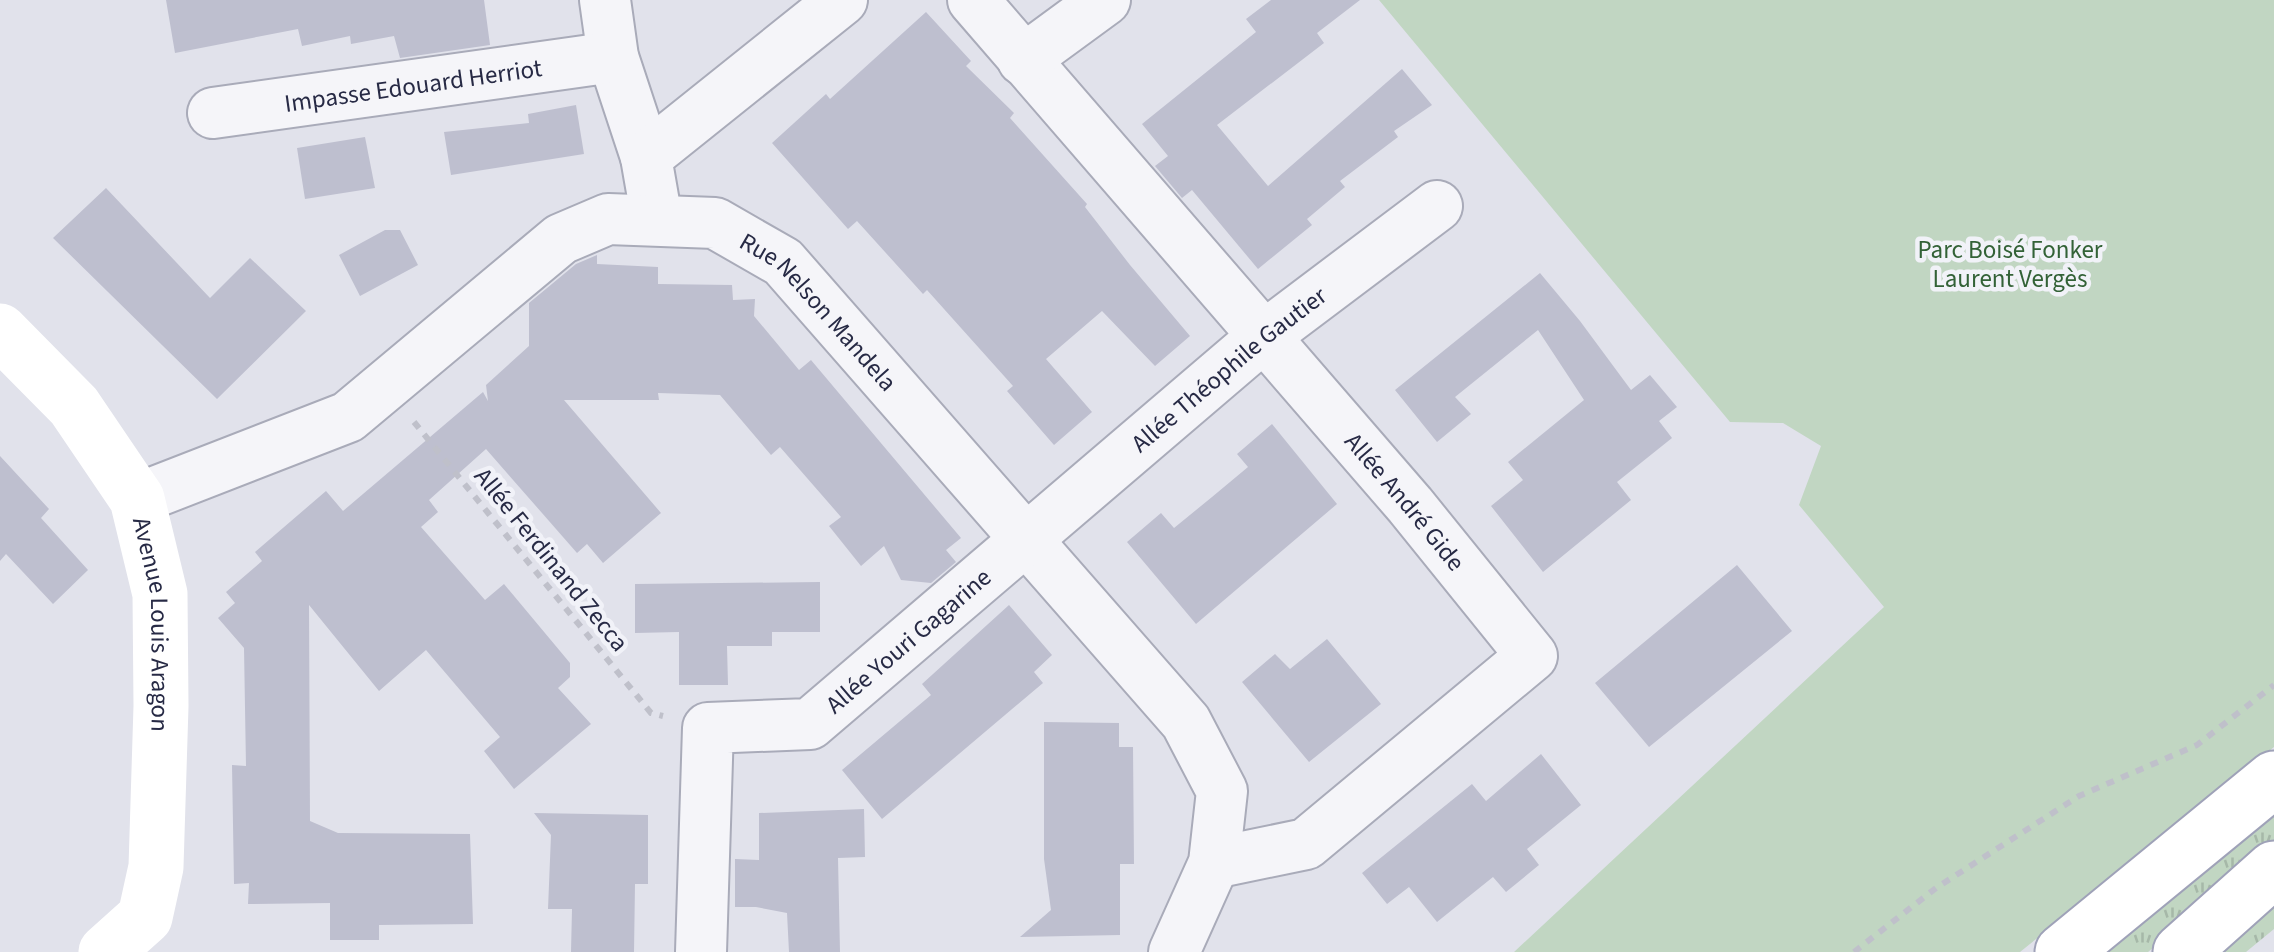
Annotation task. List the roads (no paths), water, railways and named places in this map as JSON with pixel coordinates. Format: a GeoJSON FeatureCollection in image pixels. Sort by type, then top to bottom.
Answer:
{"type":"FeatureCollection","features":[{"type":"Feature","properties":{"kind":"street"},"geometry":{"type":"LineString","coordinates":[[605,0],[613,57],[646,157],[658,220]]}},
{"type":"Feature","properties":{"kind":"street"},"geometry":{"type":"LineString","coordinates":[[646,157],[842,0]]}},
{"type":"Feature","properties":{"kind":"street","name":"Allée André Gide"},"geometry":{"type":"LineString","coordinates":[[974,0],[1410,505],[1532,656],[1306,844],[1214,864]]}},
{"type":"Feature","properties":{"kind":"street"},"geometry":{"type":"LineString","coordinates":[[1022,60],[1105,0]]}},
{"type":"Feature","properties":{"kind":"street","name":"Impasse Edouard Herriot"},"geometry":{"type":"LineString","coordinates":[[212,113],[613,57]]}},
{"type":"Feature","properties":{"kind":"street","name":"Allée Théophile Gautier"},"geometry":{"type":"LineString","coordinates":[[1026,536],[1263,337],[1436,206]]}},
{"type":"Feature","properties":{"kind":"street","name":"Rue Nelson Mandela"},"geometry":{"type":"LineString","coordinates":[[137,499],[348,418],[561,239],[608,219],[716,222],[783,262],[1186,722],[1222,791],[1214,864],[1174,952]]}},
{"type":"Feature","properties":{"kind":"street","name":"Avenue Louis Aragon"},"geometry":{"type":"LineString","coordinates":[[0,331],[74,406],[137,499],[160,594],[162,706],[156,867],[145,917],[106,952]]}},
{"type":"Feature","properties":{"kind":"street","name":"Allée Youri Gagarine"},"geometry":{"type":"LineString","coordinates":[[701,952],[708,728],[810,724],[1026,536]]}},
{"type":"Feature","properties":{"kind":"street"},"geometry":{"type":"LineString","coordinates":[[2064,952],[2274,779]]}},
{"type":"Feature","properties":{"kind":"street"},"geometry":{"type":"LineString","coordinates":[[2181,952],[2274,869]]}},
{"type":"Feature","properties":{"kind":"park label","name":"Parc Boisé Fonker Laurent Vergès"},"geometry":{"type":"Point","coordinates":[2010,264]}}]}
